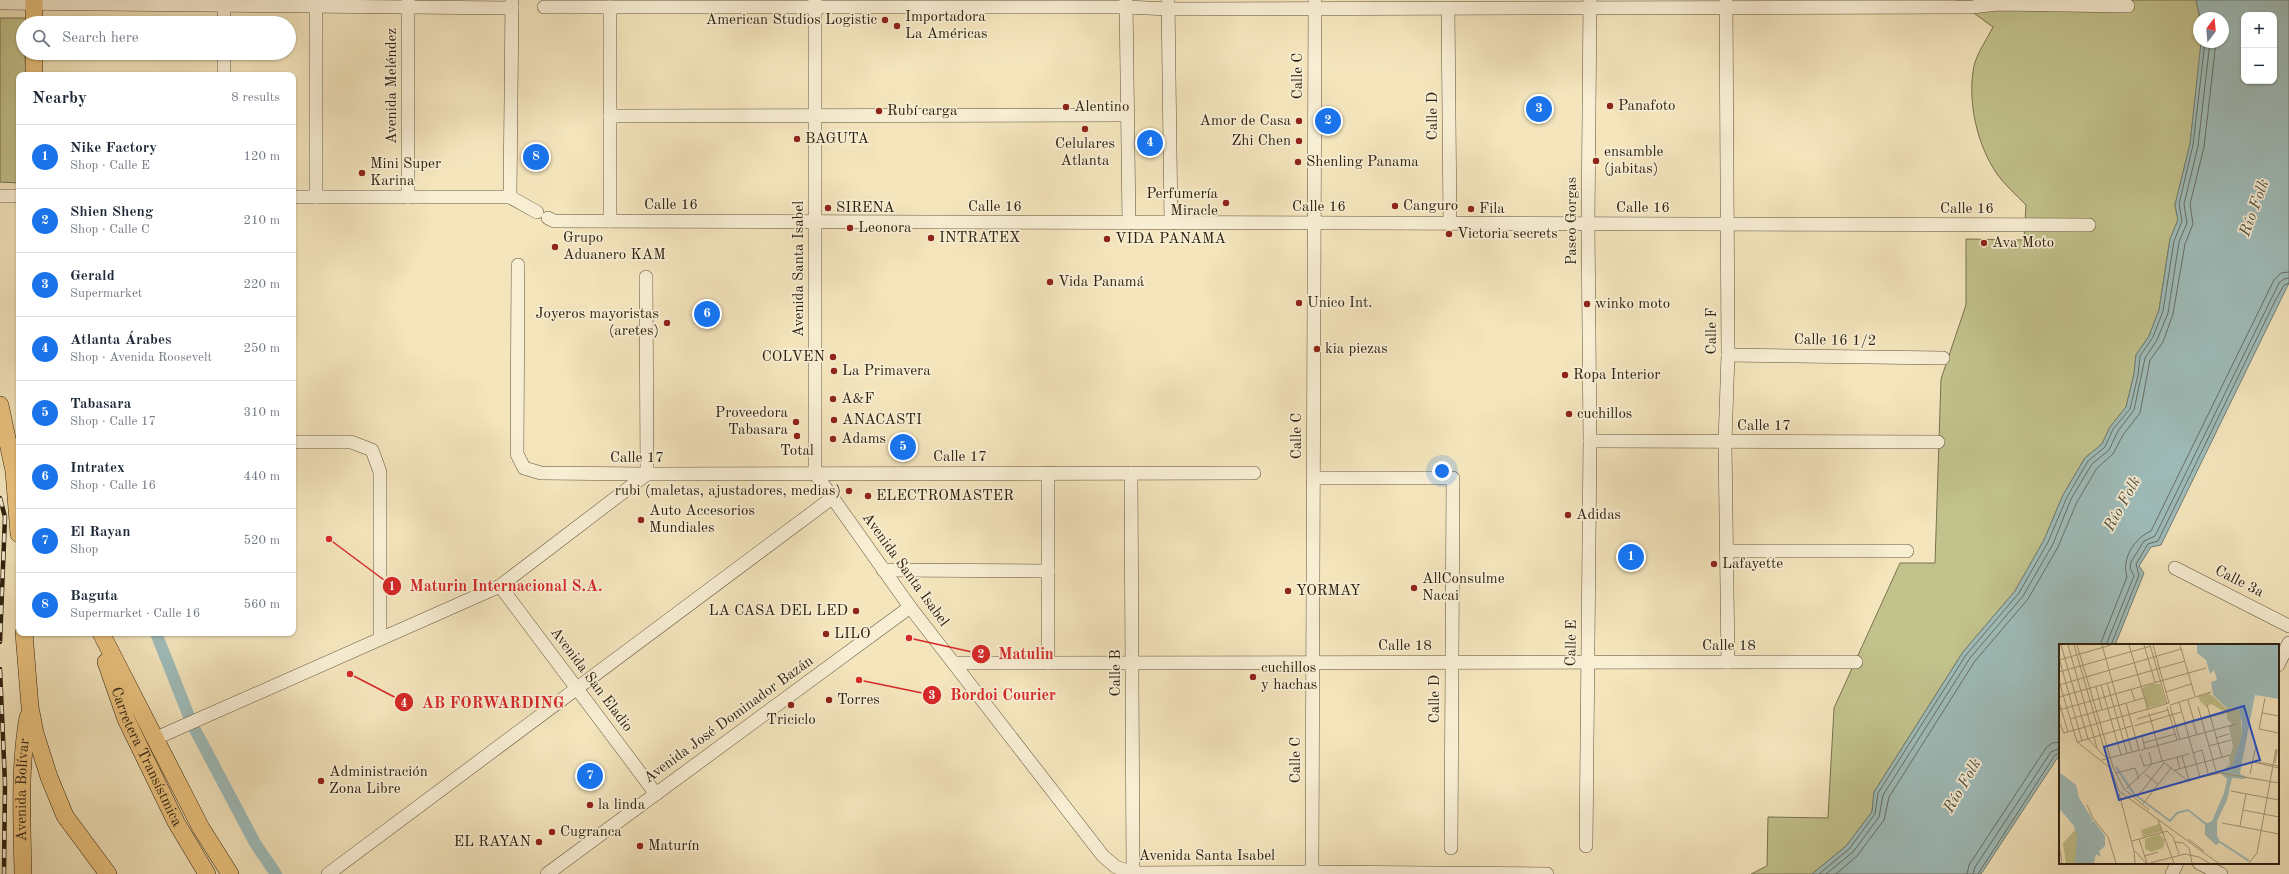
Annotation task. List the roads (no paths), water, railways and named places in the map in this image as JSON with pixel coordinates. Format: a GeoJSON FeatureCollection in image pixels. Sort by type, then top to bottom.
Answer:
{"type":"FeatureCollection","features":[{"type":"Feature","properties":{"kind":"main road"},"geometry":{"type":"LineString","coordinates":[[34,2],[34,16]]}},
{"type":"Feature","properties":{"kind":"main road"},"geometry":{"type":"LineString","coordinates":[[34,60],[34,72]]}},
{"type":"Feature","properties":{"kind":"main road"},"geometry":{"type":"LineString","coordinates":[[0,405],[14,471],[16,496]]}},
{"type":"Feature","properties":{"kind":"main road"},"geometry":{"type":"LineString","coordinates":[[24,636],[30,707],[35,733],[62,810],[108,874]]}},
{"type":"Feature","properties":{"kind":"main road","name":"Carretera Transístmica"},"geometry":{"type":"LineString","coordinates":[[101,636],[110,676],[126,719],[176,822],[207,874]]}},
{"type":"Feature","properties":{"kind":"main road"},"geometry":{"type":"LineString","coordinates":[[102,636],[201,828],[230,874]]}},
{"type":"Feature","properties":{"kind":"main road","name":"Avenida Bolívar"},"geometry":{"type":"LineString","coordinates":[[23,874],[22,783],[24,743],[30,707]]}},
{"type":"Feature","properties":{"kind":"street"},"geometry":{"type":"LineString","coordinates":[[224,2],[224,16]]}},
{"type":"Feature","properties":{"kind":"street"},"geometry":{"type":"LineString","coordinates":[[0,3],[224,2],[512,4],[510,197]]}},
{"type":"Feature","properties":{"kind":"street"},"geometry":{"type":"LineString","coordinates":[[316,3],[316,197]]}},
{"type":"Feature","properties":{"kind":"street"},"geometry":{"type":"LineString","coordinates":[[1126,3],[1129,223]]}},
{"type":"Feature","properties":{"kind":"street"},"geometry":{"type":"LineString","coordinates":[[544,7],[1126,3],[1168,5],[1315,4],[1448,8],[1463,4],[1972,6],[1996,4],[2128,6]]}},
{"type":"Feature","properties":{"kind":"street","name":"Avenida Meléndez"},"geometry":{"type":"LineString","coordinates":[[408,4],[408,197]]}},
{"type":"Feature","properties":{"kind":"street","name":"Avenida Santa Isabel"},"geometry":{"type":"LineString","coordinates":[[815,4],[815,474],[910,607],[1103,856],[1116,867],[1133,873],[1312,872],[1547,874]]}},
{"type":"Feature","properties":{"kind":"street","name":"Calle C"},"geometry":{"type":"LineString","coordinates":[[1312,872],[1315,4]]}},
{"type":"Feature","properties":{"kind":"street","name":"Paseo Gorgas"},"geometry":{"type":"LineString","coordinates":[[1590,4],[1588,224],[1590,441]]}},
{"type":"Feature","properties":{"kind":"street","name":"Calle F"},"geometry":{"type":"LineString","coordinates":[[1726,4],[1728,355],[1725,442],[1728,551],[1728,662]]}},
{"type":"Feature","properties":{"kind":"street"},"geometry":{"type":"LineString","coordinates":[[1168,5],[1171,223]]}},
{"type":"Feature","properties":{"kind":"street"},"geometry":{"type":"LineString","coordinates":[[610,7],[610,221]]}},
{"type":"Feature","properties":{"kind":"street","name":"Calle D"},"geometry":{"type":"LineString","coordinates":[[1448,8],[1450,224]]}},
{"type":"Feature","properties":{"kind":"street"},"geometry":{"type":"LineString","coordinates":[[224,60],[224,72]]}},
{"type":"Feature","properties":{"kind":"street"},"geometry":{"type":"LineString","coordinates":[[610,116],[1127,115]]}},
{"type":"Feature","properties":{"kind":"street"},"geometry":{"type":"LineString","coordinates":[[0,196],[16,196]]}},
{"type":"Feature","properties":{"kind":"street"},"geometry":{"type":"LineString","coordinates":[[296,197],[510,197],[537,212]]}},
{"type":"Feature","properties":{"kind":"street","name":"Calle 16"},"geometry":{"type":"LineString","coordinates":[[548,218],[554,221],[2089,225]]}},
{"type":"Feature","properties":{"kind":"street","name":"Calle 17"},"geometry":{"type":"LineString","coordinates":[[518,265],[517,454],[524,468],[541,473],[1254,473]]}},
{"type":"Feature","properties":{"kind":"street"},"geometry":{"type":"LineString","coordinates":[[154,739],[500,586],[647,474],[646,277]]}},
{"type":"Feature","properties":{"kind":"street","name":"Calle 16 1/2"},"geometry":{"type":"LineString","coordinates":[[1728,355],[1942,358]]}},
{"type":"Feature","properties":{"kind":"street","name":"Calle 17"},"geometry":{"type":"LineString","coordinates":[[1590,441],[1938,442]]}},
{"type":"Feature","properties":{"kind":"street","name":"Calle E"},"geometry":{"type":"LineString","coordinates":[[1586,846],[1590,441]]}},
{"type":"Feature","properties":{"kind":"street"},"geometry":{"type":"LineString","coordinates":[[296,442],[351,442],[372,450],[380,472],[380,639]]}},
{"type":"Feature","properties":{"kind":"street"},"geometry":{"type":"LineString","coordinates":[[1048,473],[1048,663]]}},
{"type":"Feature","properties":{"kind":"street","name":"Calle B"},"geometry":{"type":"LineString","coordinates":[[1131,473],[1133,873]]}},
{"type":"Feature","properties":{"kind":"street","name":"Calle D"},"geometry":{"type":"LineString","coordinates":[[1313,478],[1453,478],[1451,848]]}},
{"type":"Feature","properties":{"kind":"street"},"geometry":{"type":"LineString","coordinates":[[328,874],[832,498]]}},
{"type":"Feature","properties":{"kind":"street"},"geometry":{"type":"LineString","coordinates":[[1728,551],[1907,551]]}},
{"type":"Feature","properties":{"kind":"street","name":"Calle 3a"},"geometry":{"type":"LineString","coordinates":[[2175,568],[2289,626]]}},
{"type":"Feature","properties":{"kind":"street"},"geometry":{"type":"LineString","coordinates":[[883,570],[1048,571]]}},
{"type":"Feature","properties":{"kind":"street","name":"Avenida San Eladio"},"geometry":{"type":"LineString","coordinates":[[500,586],[656,794]]}},
{"type":"Feature","properties":{"kind":"street","name":"Avenida José Dominador Bazán"},"geometry":{"type":"LineString","coordinates":[[547,874],[910,607]]}},
{"type":"Feature","properties":{"kind":"street"},"geometry":{"type":"LineString","coordinates":[[2279,663],[2289,643]]}},
{"type":"Feature","properties":{"kind":"street","name":"Calle 18"},"geometry":{"type":"LineString","coordinates":[[954,663],[1856,662]]}},
{"type":"Feature","properties":{"kind":"street"},"geometry":{"type":"LineString","coordinates":[[2172,874],[2177,864]]}},
{"type":"Feature","properties":{"kind":"street"},"geometry":{"type":"LineString","coordinates":[[2201,864],[2221,874]]}},
{"type":"Feature","properties":{"kind":"water","name":"Río Folk"},"geometry":{"type":"Polygon","coordinates":[[[2196,0],[2289,0],[2289,283],[2161,545],[2151,547],[2139,566],[2144,573],[2115,644],[2059,644],[2059,756],[1981,874],[1812,874],[1846,846],[1872,812],[1874,792],[1963,652],[2015,591],[2044,540],[2063,495],[2085,458],[2102,444],[2110,427],[2126,407],[2134,374],[2136,355],[2149,336],[2159,310],[2170,239],[2178,220],[2175,205],[2190,144],[2200,48],[2229,48],[2229,12],[2199,12],[2196,0]]]}},
{"type":"Feature","properties":{"kind":"waterway"},"geometry":{"type":"LineString","coordinates":[[157,636],[192,724],[255,843],[276,874]]}},
{"type":"Feature","properties":{"kind":"railway"},"geometry":{"type":"LineString","coordinates":[[0,498],[5,517],[0,642]]}},
{"type":"Feature","properties":{"kind":"railway"},"geometry":{"type":"LineString","coordinates":[[0,669],[5,783],[4,874]]}},
{"type":"Feature","properties":{"kind":"place","name":"American Studios Logistic"},"geometry":{"type":"Point","coordinates":[885,20]}},
{"type":"Feature","properties":{"kind":"place","name":"Importadora La Américas"},"geometry":{"type":"Point","coordinates":[897,26]}},
{"type":"Feature","properties":{"kind":"place","name":"Panafoto"},"geometry":{"type":"Point","coordinates":[1610,106]}},
{"type":"Feature","properties":{"kind":"place","name":"Alentino"},"geometry":{"type":"Point","coordinates":[1066,107]}},
{"type":"Feature","properties":{"kind":"place","name":"Gerald"},"geometry":{"type":"Point","coordinates":[1539,109]}},
{"type":"Feature","properties":{"kind":"place","name":"Rubí carga"},"geometry":{"type":"Point","coordinates":[879,111]}},
{"type":"Feature","properties":{"kind":"place","name":"Amor de Casa"},"geometry":{"type":"Point","coordinates":[1299,121]}},
{"type":"Feature","properties":{"kind":"place","name":"Shien Sheng"},"geometry":{"type":"Point","coordinates":[1328,121]}},
{"type":"Feature","properties":{"kind":"place","name":"Celulares Atlanta"},"geometry":{"type":"Point","coordinates":[1085,129]}},
{"type":"Feature","properties":{"kind":"place","name":"BAGUTA"},"geometry":{"type":"Point","coordinates":[797,139]}},
{"type":"Feature","properties":{"kind":"place","name":"Zhi Chen"},"geometry":{"type":"Point","coordinates":[1299,141]}},
{"type":"Feature","properties":{"kind":"place","name":"Atlanta Árabes"},"geometry":{"type":"Point","coordinates":[1150,143]}},
{"type":"Feature","properties":{"kind":"place","name":"Baguta"},"geometry":{"type":"Point","coordinates":[536,157]}},
{"type":"Feature","properties":{"kind":"place","name":"ensamble (jabitas)"},"geometry":{"type":"Point","coordinates":[1596,161]}},
{"type":"Feature","properties":{"kind":"place","name":"Shenling Panama"},"geometry":{"type":"Point","coordinates":[1298,162]}},
{"type":"Feature","properties":{"kind":"place","name":"Mini Super Karina"},"geometry":{"type":"Point","coordinates":[362,173]}},
{"type":"Feature","properties":{"kind":"place","name":"Perfumería Miracle"},"geometry":{"type":"Point","coordinates":[1226,203]}},
{"type":"Feature","properties":{"kind":"place","name":"Canguro"},"geometry":{"type":"Point","coordinates":[1395,206]}},
{"type":"Feature","properties":{"kind":"place","name":"SIRENA"},"geometry":{"type":"Point","coordinates":[828,208]}},
{"type":"Feature","properties":{"kind":"place","name":"Fila"},"geometry":{"type":"Point","coordinates":[1471,209]}},
{"type":"Feature","properties":{"kind":"place","name":"Leonora"},"geometry":{"type":"Point","coordinates":[850,228]}},
{"type":"Feature","properties":{"kind":"place","name":"Victoria secrets"},"geometry":{"type":"Point","coordinates":[1449,234]}},
{"type":"Feature","properties":{"kind":"place","name":"INTRATEX"},"geometry":{"type":"Point","coordinates":[931,238]}},
{"type":"Feature","properties":{"kind":"place","name":"VIDA PANAMA"},"geometry":{"type":"Point","coordinates":[1107,239]}},
{"type":"Feature","properties":{"kind":"place","name":"Ava Moto"},"geometry":{"type":"Point","coordinates":[1984,243]}},
{"type":"Feature","properties":{"kind":"place","name":"Grupo Aduanero KAM"},"geometry":{"type":"Point","coordinates":[555,247]}},
{"type":"Feature","properties":{"kind":"place","name":"Vida Panamá"},"geometry":{"type":"Point","coordinates":[1050,282]}},
{"type":"Feature","properties":{"kind":"place","name":"Unico Int."},"geometry":{"type":"Point","coordinates":[1299,303]}},
{"type":"Feature","properties":{"kind":"place","name":"winko moto"},"geometry":{"type":"Point","coordinates":[1587,304]}},
{"type":"Feature","properties":{"kind":"place","name":"Intratex"},"geometry":{"type":"Point","coordinates":[707,314]}},
{"type":"Feature","properties":{"kind":"place","name":"Joyeros mayoristas (aretes)"},"geometry":{"type":"Point","coordinates":[667,323]}},
{"type":"Feature","properties":{"kind":"place","name":"kia piezas"},"geometry":{"type":"Point","coordinates":[1317,349]}},
{"type":"Feature","properties":{"kind":"place","name":"COLVEN"},"geometry":{"type":"Point","coordinates":[833,357]}},
{"type":"Feature","properties":{"kind":"place","name":"La Primavera"},"geometry":{"type":"Point","coordinates":[834,371]}},
{"type":"Feature","properties":{"kind":"place","name":"Ropa Interior"},"geometry":{"type":"Point","coordinates":[1565,375]}},
{"type":"Feature","properties":{"kind":"place","name":"A&F"},"geometry":{"type":"Point","coordinates":[833,399]}},
{"type":"Feature","properties":{"kind":"place","name":"cuchillos"},"geometry":{"type":"Point","coordinates":[1569,414]}},
{"type":"Feature","properties":{"kind":"place","name":"ANACASTI"},"geometry":{"type":"Point","coordinates":[834,420]}},
{"type":"Feature","properties":{"kind":"place","name":"Proveedora Tabasara"},"geometry":{"type":"Point","coordinates":[796,422]}},
{"type":"Feature","properties":{"kind":"place","name":"Total"},"geometry":{"type":"Point","coordinates":[797,436]}},
{"type":"Feature","properties":{"kind":"place","name":"Adams"},"geometry":{"type":"Point","coordinates":[833,439]}},
{"type":"Feature","properties":{"kind":"place","name":"Tabasara"},"geometry":{"type":"Point","coordinates":[903,447]}},
{"type":"Feature","properties":{"kind":"place","name":"rubi (maletas, ajustadores, medias)"},"geometry":{"type":"Point","coordinates":[849,491]}},
{"type":"Feature","properties":{"kind":"place","name":"ELECTROMASTER"},"geometry":{"type":"Point","coordinates":[868,496]}},
{"type":"Feature","properties":{"kind":"place","name":"Adidas"},"geometry":{"type":"Point","coordinates":[1568,515]}},
{"type":"Feature","properties":{"kind":"place","name":"Auto Accesorios Mundiales"},"geometry":{"type":"Point","coordinates":[641,520]}},
{"type":"Feature","properties":{"kind":"place","name":"Maturin Internacional S.A."},"geometry":{"type":"Point","coordinates":[329,539]}},
{"type":"Feature","properties":{"kind":"place","name":"Nike Factory"},"geometry":{"type":"Point","coordinates":[1631,557]}},
{"type":"Feature","properties":{"kind":"place","name":"Lafayette"},"geometry":{"type":"Point","coordinates":[1714,564]}},
{"type":"Feature","properties":{"kind":"place","name":"AllConsulme Nacai"},"geometry":{"type":"Point","coordinates":[1414,588]}},
{"type":"Feature","properties":{"kind":"place","name":"YORMAY"},"geometry":{"type":"Point","coordinates":[1288,591]}},
{"type":"Feature","properties":{"kind":"place","name":"LA CASA DEL LED"},"geometry":{"type":"Point","coordinates":[856,611]}},
{"type":"Feature","properties":{"kind":"place","name":"LILO"},"geometry":{"type":"Point","coordinates":[826,634]}},
{"type":"Feature","properties":{"kind":"place","name":"Matulin"},"geometry":{"type":"Point","coordinates":[909,638]}},
{"type":"Feature","properties":{"kind":"place","name":"AB FORWARDING"},"geometry":{"type":"Point","coordinates":[350,674]}},
{"type":"Feature","properties":{"kind":"place","name":"cuchillos y hachas"},"geometry":{"type":"Point","coordinates":[1253,677]}},
{"type":"Feature","properties":{"kind":"place","name":"Bordoi Courier"},"geometry":{"type":"Point","coordinates":[859,680]}},
{"type":"Feature","properties":{"kind":"place","name":"Torres"},"geometry":{"type":"Point","coordinates":[829,700]}},
{"type":"Feature","properties":{"kind":"place","name":"Triciclo"},"geometry":{"type":"Point","coordinates":[791,705]}},
{"type":"Feature","properties":{"kind":"place","name":"El Rayan"},"geometry":{"type":"Point","coordinates":[590,776]}},
{"type":"Feature","properties":{"kind":"place","name":"Administración Zona Libre"},"geometry":{"type":"Point","coordinates":[321,781]}},
{"type":"Feature","properties":{"kind":"place","name":"la linda"},"geometry":{"type":"Point","coordinates":[590,805]}},
{"type":"Feature","properties":{"kind":"place","name":"Cugranca"},"geometry":{"type":"Point","coordinates":[552,832]}},
{"type":"Feature","properties":{"kind":"place","name":"EL RAYAN"},"geometry":{"type":"Point","coordinates":[539,842]}},
{"type":"Feature","properties":{"kind":"place","name":"Maturín"},"geometry":{"type":"Point","coordinates":[640,846]}}]}
